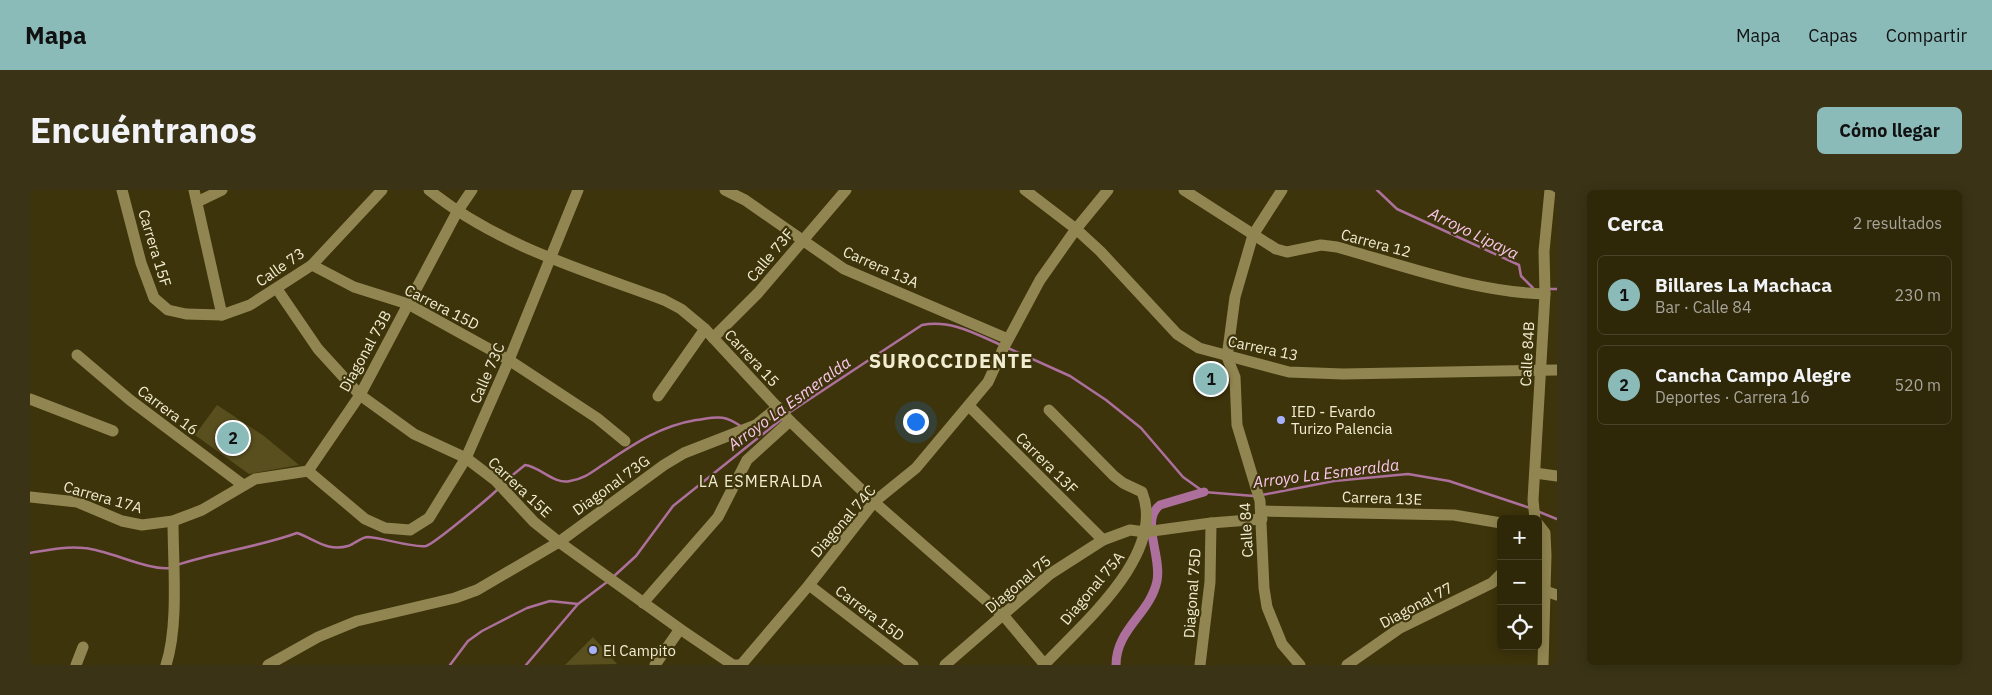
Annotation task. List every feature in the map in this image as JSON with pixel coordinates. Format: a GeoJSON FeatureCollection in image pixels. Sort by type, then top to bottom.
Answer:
{"type":"FeatureCollection","features":[{"type":"Feature","properties":{"kind":"street","name":"Carrera 15F"},"geometry":{"type":"LineString","coordinates":[[122,190],[144,272],[154,298],[168,310]]}},
{"type":"Feature","properties":{"kind":"street"},"geometry":{"type":"LineString","coordinates":[[222,190],[196,196],[222,314]]}},
{"type":"Feature","properties":{"kind":"street","name":"Calle 73"},"geometry":{"type":"LineString","coordinates":[[168,310],[186,314],[222,314],[250,305],[312,264],[382,190]]}},
{"type":"Feature","properties":{"kind":"street","name":"Carrera 15"},"geometry":{"type":"LineString","coordinates":[[428,190],[456,212],[482,227],[550,257],[664,300],[681,309],[705,329],[790,420],[874,502],[1004,616],[1044,665]]}},
{"type":"Feature","properties":{"kind":"street","name":"Diagonal 73B"},"geometry":{"type":"LineString","coordinates":[[308,471],[360,395],[456,212],[472,190]]}},
{"type":"Feature","properties":{"kind":"street","name":"Calle 73C"},"geometry":{"type":"LineString","coordinates":[[308,471],[365,519],[385,528],[410,530],[429,518],[466,458],[510,360],[578,190]]}},
{"type":"Feature","properties":{"kind":"street","name":"Carrera 13A"},"geometry":{"type":"LineString","coordinates":[[725,190],[745,200],[799,244],[844,269],[1006,343]]}},
{"type":"Feature","properties":{"kind":"street","name":"Calle 73F"},"geometry":{"type":"LineString","coordinates":[[713,338],[758,293],[846,190]]}},
{"type":"Feature","properties":{"kind":"street","name":"Carrera 13"},"geometry":{"type":"LineString","coordinates":[[1024,190],[1076,229],[1100,250],[1177,334],[1199,348],[1289,372],[1343,374],[1557,370]]}},
{"type":"Feature","properties":{"kind":"street","name":"Diagonal 74C"},"geometry":{"type":"LineString","coordinates":[[741,665],[809,585],[874,502],[916,468],[988,382],[1006,343],[1040,280],[1076,229],[1108,190]]}},
{"type":"Feature","properties":{"kind":"street","name":"Carrera 12"},"geometry":{"type":"LineString","coordinates":[[1184,190],[1276,249],[1286,252],[1321,246],[1337,247],[1438,275],[1516,293],[1545,291]]}},
{"type":"Feature","properties":{"kind":"street","name":"Calle 84"},"geometry":{"type":"LineString","coordinates":[[1282,190],[1253,235],[1236,297],[1227,357],[1235,377],[1238,425],[1261,505],[1264,588],[1267,607],[1282,644],[1300,665]]}},
{"type":"Feature","properties":{"kind":"street","name":"Calle 84B"},"geometry":{"type":"LineString","coordinates":[[1536,515],[1533,500],[1542,370],[1545,291],[1544,251],[1550,190]]}},
{"type":"Feature","properties":{"kind":"street","name":"Carrera 15D"},"geometry":{"type":"LineString","coordinates":[[312,264],[354,287],[408,304],[510,360],[597,418],[625,441]]}},
{"type":"Feature","properties":{"kind":"street","name":"Carrera 15E"},"geometry":{"type":"LineString","coordinates":[[276,289],[318,349],[360,395],[414,434],[466,458],[501,486],[534,522],[559,542],[728,662],[741,665]]}},
{"type":"Feature","properties":{"kind":"street"},"geometry":{"type":"LineString","coordinates":[[658,396],[705,329]]}},
{"type":"Feature","properties":{"kind":"street","name":"Carrera 16"},"geometry":{"type":"LineString","coordinates":[[77,355],[130,400],[243,485]]}},
{"type":"Feature","properties":{"kind":"street"},"geometry":{"type":"LineString","coordinates":[[30,399],[113,431]]}},
{"type":"Feature","properties":{"kind":"street","name":"Carrera 13F"},"geometry":{"type":"LineString","coordinates":[[969,406],[1103,540]]}},
{"type":"Feature","properties":{"kind":"street","name":"Diagonal 73G"},"geometry":{"type":"LineString","coordinates":[[268,665],[318,637],[357,621],[456,598],[478,590],[559,542],[645,477],[684,453],[747,429],[779,407]]}},
{"type":"Feature","properties":{"kind":"street","name":"Diagonal 75A"},"geometry":{"type":"LineString","coordinates":[[1044,665],[1106,598],[1133,563],[1150,531],[1148,513],[1142,492],[1123,483],[1114,476],[1049,410]]}},
{"type":"Feature","properties":{"kind":"street"},"geometry":{"type":"LineString","coordinates":[[643,603],[718,517],[746,460],[790,420]]}},
{"type":"Feature","properties":{"kind":"street","name":"Carrera 17A"},"geometry":{"type":"LineString","coordinates":[[30,496],[77,502],[122,521],[142,525],[173,521],[202,510],[256,479],[308,471]]}},
{"type":"Feature","properties":{"kind":"street"},"geometry":{"type":"LineString","coordinates":[[1535,473],[1557,476]]}},
{"type":"Feature","properties":{"kind":"street","name":"Carrera 13E"},"geometry":{"type":"LineString","coordinates":[[1150,531],[1211,523],[1261,505],[1454,515],[1497,522]]}},
{"type":"Feature","properties":{"kind":"street"},"geometry":{"type":"LineString","coordinates":[[166,665],[170,654],[173,521]]}},
{"type":"Feature","properties":{"kind":"street","name":"Diagonal 75D"},"geometry":{"type":"LineString","coordinates":[[1200,665],[1210,582],[1211,523]]}},
{"type":"Feature","properties":{"kind":"street"},"geometry":{"type":"LineString","coordinates":[[1542,525],[1557,532]]}},
{"type":"Feature","properties":{"kind":"street","name":"Diagonal 75"},"geometry":{"type":"LineString","coordinates":[[945,665],[1004,616],[1050,574],[1103,540],[1130,530],[1150,531]]}},
{"type":"Feature","properties":{"kind":"street","name":"Diagonal 77"},"geometry":{"type":"LineString","coordinates":[[1347,665],[1400,628],[1496,584]]}},
{"type":"Feature","properties":{"kind":"street","name":"Carrera 15D"},"geometry":{"type":"LineString","coordinates":[[809,585],[914,665]]}},
{"type":"Feature","properties":{"kind":"street"},"geometry":{"type":"LineString","coordinates":[[1542,595],[1557,595]]}},
{"type":"Feature","properties":{"kind":"street","name":"Calle 84B"},"geometry":{"type":"LineString","coordinates":[[1542,605],[1542,665]]}},
{"type":"Feature","properties":{"kind":"street"},"geometry":{"type":"LineString","coordinates":[[655,665],[680,629]]}},
{"type":"Feature","properties":{"kind":"street"},"geometry":{"type":"LineString","coordinates":[[76,665],[83,647]]}},
{"type":"Feature","properties":{"kind":"shaded area"},"geometry":{"type":"Polygon","coordinates":[[[217,405],[264,436],[299,465],[249,474],[195,435],[217,405]]]}},
{"type":"Feature","properties":{"kind":"shaded area","name":"El Campito"},"geometry":{"type":"Polygon","coordinates":[[[593,637],[617,664],[565,665],[593,637]]]}},
{"type":"Feature","properties":{"kind":"waterway","name":"Arroyo Lipaya"},"geometry":{"type":"LineString","coordinates":[[1377,190],[1397,209],[1519,265],[1521,276],[1533,288]]}},
{"type":"Feature","properties":{"kind":"waterway","name":"Arroyo Lipaya"},"geometry":{"type":"LineString","coordinates":[[1548,289],[1557,289]]}},
{"type":"Feature","properties":{"kind":"waterway","name":"Arroyo La Esmeralda"},"geometry":{"type":"LineString","coordinates":[[787,414],[922,325],[943,324],[953,326],[1001,345]]}},
{"type":"Feature","properties":{"kind":"waterway","name":"Arroyo La Esmeralda"},"geometry":{"type":"LineString","coordinates":[[1008,348],[1070,376],[1106,400],[1141,428],[1183,477],[1204,492],[1254,496]]}},
{"type":"Feature","properties":{"kind":"waterway"},"geometry":{"type":"LineString","coordinates":[[503,483],[525,465],[564,482],[580,479],[659,431],[683,423],[720,417],[742,427]]}},
{"type":"Feature","properties":{"kind":"waterway","name":"Arroyo La Esmeralda"},"geometry":{"type":"LineString","coordinates":[[613,577],[636,556],[673,506],[783,418]]}},
{"type":"Feature","properties":{"kind":"waterway"},"geometry":{"type":"LineString","coordinates":[[749,431],[760,437]]}},
{"type":"Feature","properties":{"kind":"waterway","name":"Arroyo La Esmeralda"},"geometry":{"type":"LineString","coordinates":[[1262,495],[1334,481],[1408,474],[1449,481],[1530,508]]}},
{"type":"Feature","properties":{"kind":"waterway"},"geometry":{"type":"LineString","coordinates":[[177,565],[297,533],[321,544],[334,547],[348,546],[368,537],[413,546],[426,546],[450,529],[498,489]]}},
{"type":"Feature","properties":{"kind":"waterway"},"geometry":{"type":"LineString","coordinates":[[1116,665],[1117,652],[1121,641],[1148,603],[1157,581],[1158,571],[1152,529],[1154,512],[1160,505],[1204,492]]}},
{"type":"Feature","properties":{"kind":"waterway","name":"Arroyo La Esmeralda"},"geometry":{"type":"LineString","coordinates":[[1537,511],[1557,519]]}},
{"type":"Feature","properties":{"kind":"waterway"},"geometry":{"type":"LineString","coordinates":[[30,553],[63,548],[84,548],[105,552],[140,564],[170,568]]}},
{"type":"Feature","properties":{"kind":"waterway","name":"Arroyo La Esmeralda"},"geometry":{"type":"LineString","coordinates":[[526,665],[578,604],[607,582]]}},
{"type":"Feature","properties":{"kind":"waterway"},"geometry":{"type":"LineString","coordinates":[[450,665],[468,641],[482,631],[527,608],[550,601],[578,604]]}},
{"type":"Feature","properties":{"kind":"place","name":"Billares La Machaca"},"geometry":{"type":"Point","coordinates":[1211,379]}},
{"type":"Feature","properties":{"kind":"place","name":"IED - Evardo Turizo Palencia"},"geometry":{"type":"Point","coordinates":[1281,420]}},
{"type":"Feature","properties":{"kind":"place","name":"Cancha Campo Alegre"},"geometry":{"type":"Point","coordinates":[233,438]}},
{"type":"Feature","properties":{"kind":"place","name":"El Campito"},"geometry":{"type":"Point","coordinates":[593,650]}},
{"type":"Feature","properties":{"kind":"district","name":"SUROCCIDENTE"},"geometry":{"type":"Point","coordinates":[951,360]}},
{"type":"Feature","properties":{"kind":"district","name":"LA ESMERALDA"},"geometry":{"type":"Point","coordinates":[761,481]}}]}
